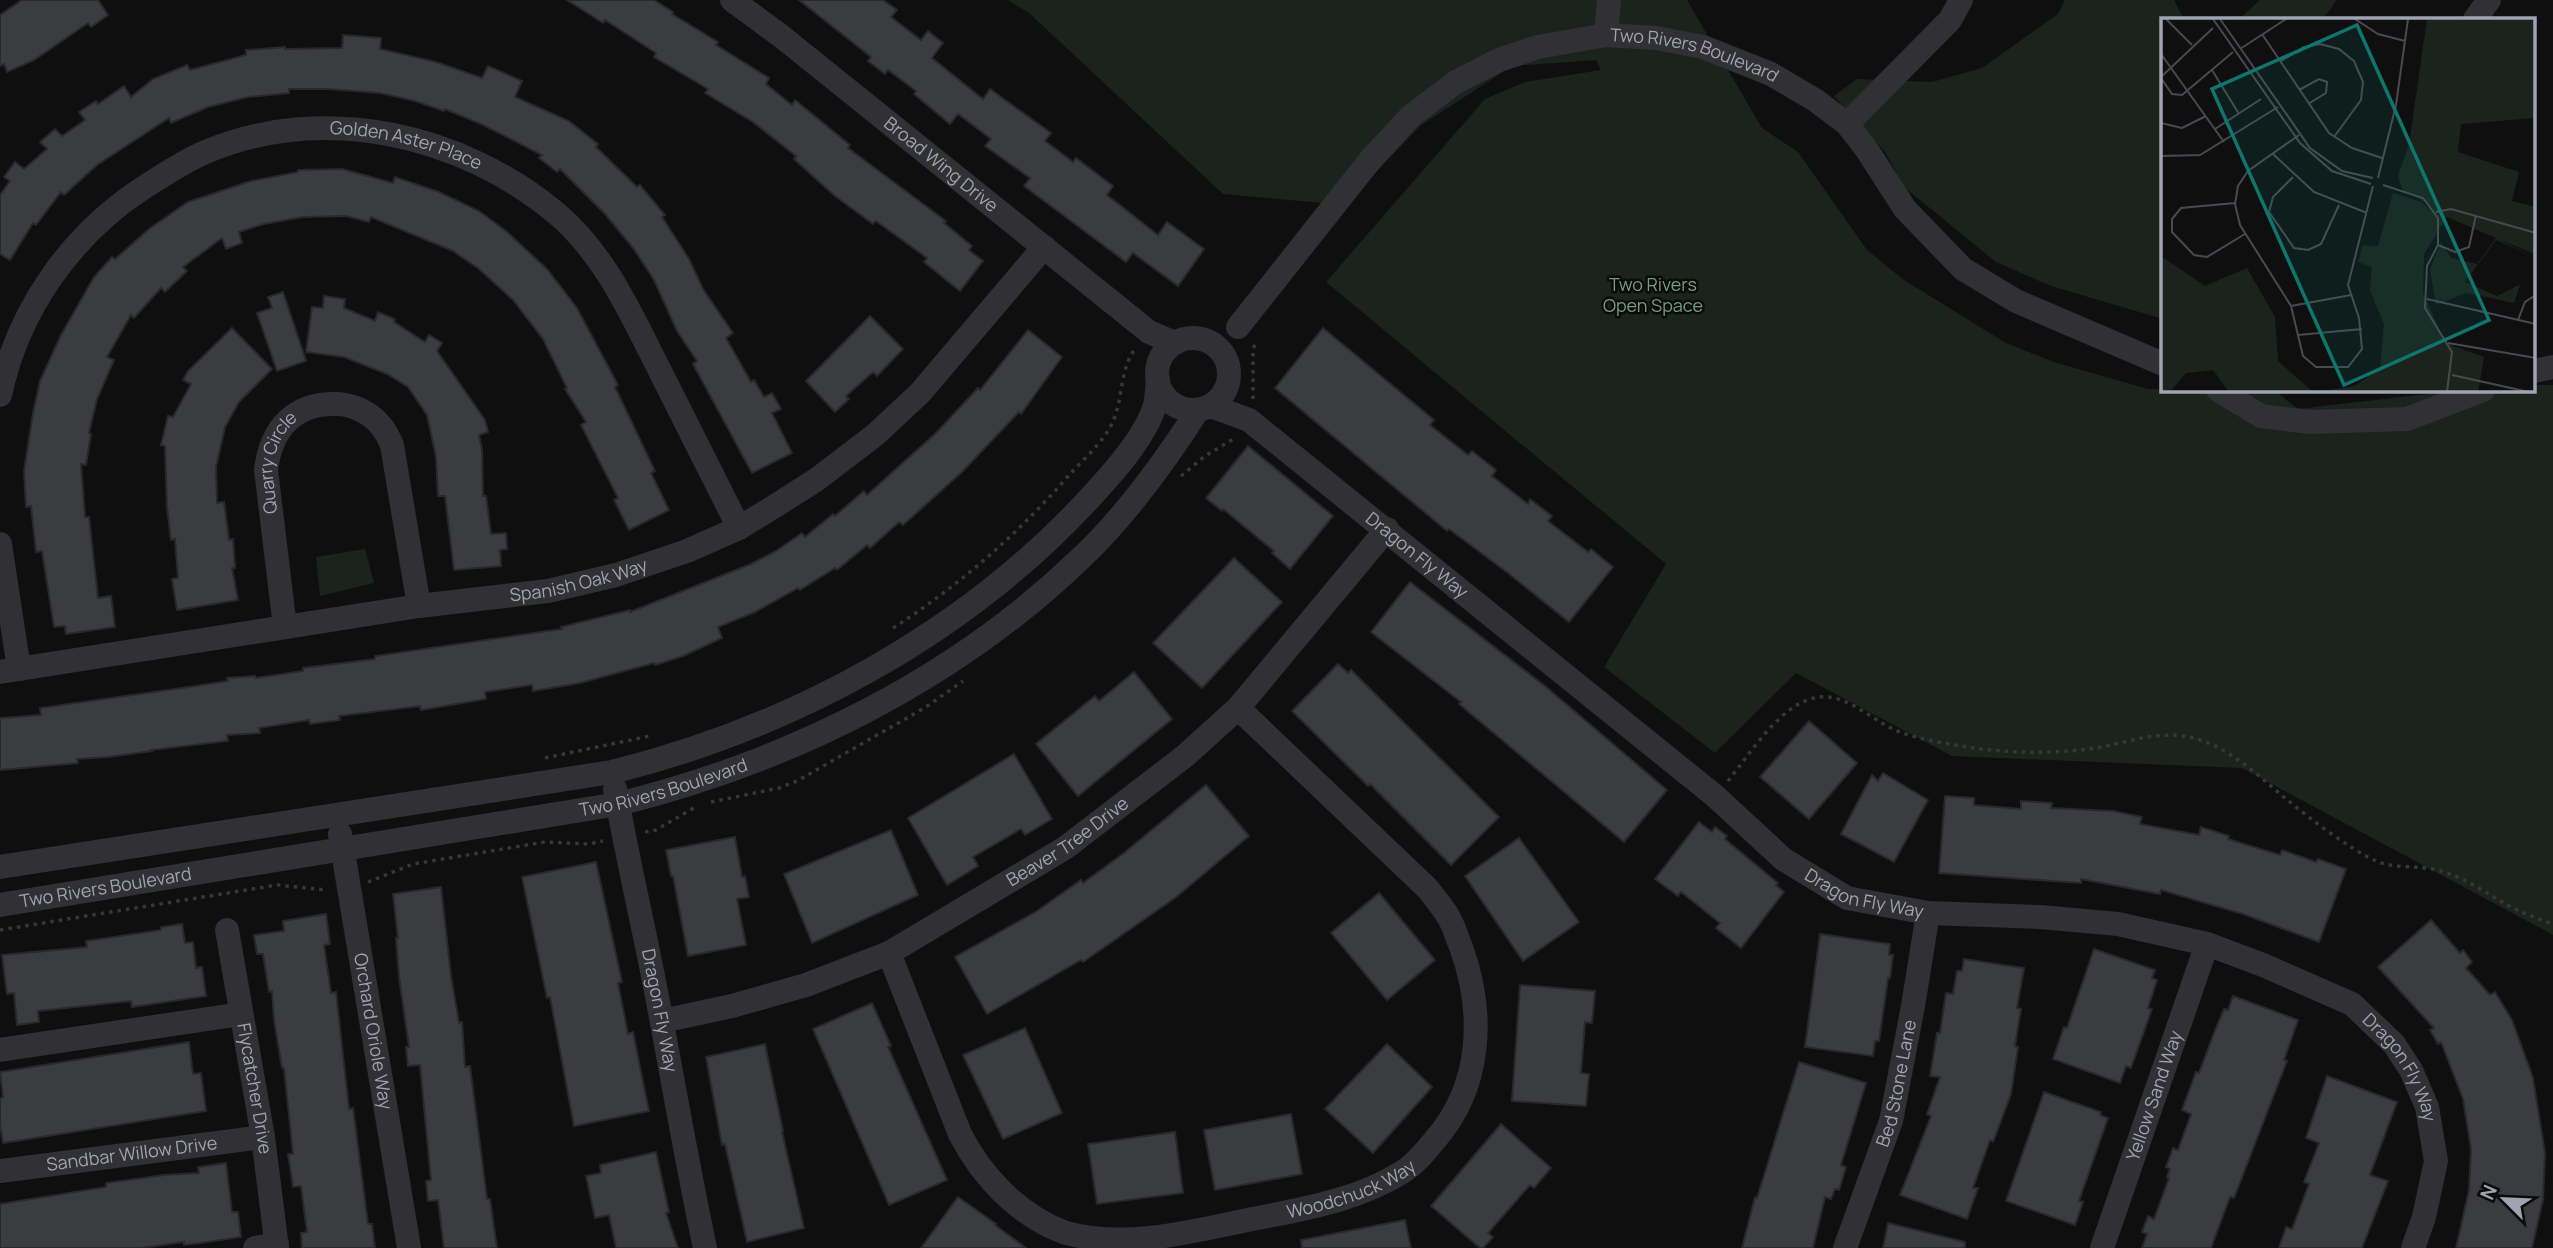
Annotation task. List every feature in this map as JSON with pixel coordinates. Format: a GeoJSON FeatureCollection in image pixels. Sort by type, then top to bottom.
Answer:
{"type":"FeatureCollection","features":[{"type":"Feature","properties":{"kind":"street","name":"Broad Wing Drive"},"geometry":{"type":"LineString","coordinates":[[732,0],[781,36],[1149,332],[1175,343]]}},
{"type":"Feature","properties":{"kind":"street"},"geometry":{"type":"LineString","coordinates":[[1606,35],[1609,0]]}},
{"type":"Feature","properties":{"kind":"street"},"geometry":{"type":"LineString","coordinates":[[1847,124],[1950,20],[1961,0]]}},
{"type":"Feature","properties":{"kind":"street"},"geometry":{"type":"LineString","coordinates":[[2476,18],[2489,0]]}},
{"type":"Feature","properties":{"kind":"street","name":"Two Rivers Boulevard"},"geometry":{"type":"LineString","coordinates":[[0,905],[618,804],[674,790],[800,741],[919,682],[973,648],[1035,601],[1082,558],[1132,503],[1205,408],[1222,396],[1229,377],[1238,327],[1371,159],[1411,116],[1456,82],[1499,60],[1538,47],[1606,35],[1656,38],[1703,47],[1771,74],[1815,100],[1847,124],[1905,209],[1963,269],[2016,301],[2161,363]]}},
{"type":"Feature","properties":{"kind":"street","name":"Golden Aster Place"},"geometry":{"type":"LineString","coordinates":[[0,395],[20,333],[40,294],[78,241],[118,205],[170,171],[208,151],[252,138],[296,129],[343,128],[385,133],[428,143],[472,158],[558,214],[589,247],[618,290],[739,528]]}},
{"type":"Feature","properties":{"kind":"street","name":"Spanish Oak Way"},"geometry":{"type":"LineString","coordinates":[[10,671],[419,606],[548,591],[617,575],[687,551],[739,528],[816,480],[874,435],[911,402],[1044,247]]}},
{"type":"Feature","properties":{"kind":"street"},"geometry":{"type":"LineString","coordinates":[[1175,343],[1189,338],[1203,339],[1238,327]]}},
{"type":"Feature","properties":{"kind":"street"},"geometry":{"type":"LineString","coordinates":[[1149,332],[1162,392],[1171,403],[1184,409],[1205,408]]}},
{"type":"Feature","properties":{"kind":"street"},"geometry":{"type":"LineString","coordinates":[[1203,339],[1220,351],[1229,377]]}},
{"type":"Feature","properties":{"kind":"street","name":"Two Rivers Boulevard"},"geometry":{"type":"LineString","coordinates":[[0,867],[612,772],[667,758],[736,734],[846,682],[901,652],[949,621],[1058,533],[1108,479],[1147,424],[1156,402],[1158,372],[1165,352],[1175,343]]}},
{"type":"Feature","properties":{"kind":"street","name":"Dragon Fly Way"},"geometry":{"type":"LineString","coordinates":[[1229,377],[1249,420]]}},
{"type":"Feature","properties":{"kind":"street"},"geometry":{"type":"LineString","coordinates":[[2221,392],[2261,416],[2310,422],[2407,419],[2478,392]]}},
{"type":"Feature","properties":{"kind":"street","name":"Quarry Circle"},"geometry":{"type":"LineString","coordinates":[[285,627],[266,470],[269,450],[279,431],[299,410],[320,403],[347,404],[368,413],[382,426],[393,445],[419,606]]}},
{"type":"Feature","properties":{"kind":"street","name":"Dragon Fly Way"},"geometry":{"type":"LineString","coordinates":[[1205,408],[1249,420],[1714,796],[1783,859],[1847,898],[1928,913],[2040,917],[2118,924],[2207,944],[2352,1004],[2386,1035],[2412,1070],[2427,1107],[2436,1161],[2424,1217],[2413,1248]]}},
{"type":"Feature","properties":{"kind":"street","name":"Beaver Tree Drive"},"geometry":{"type":"LineString","coordinates":[[662,1021],[732,1006],[806,985],[889,953],[1065,848],[1185,756],[1238,708],[1387,530]]}},
{"type":"Feature","properties":{"kind":"street"},"geometry":{"type":"LineString","coordinates":[[0,544],[10,671]]}},
{"type":"Feature","properties":{"kind":"street","name":"Woodchuck Way"},"geometry":{"type":"LineString","coordinates":[[889,953],[960,1134],[973,1160],[1016,1204],[1065,1232],[1098,1241],[1155,1240],[1345,1199],[1406,1170],[1424,1153],[1454,1116],[1470,1077],[1477,1034],[1476,1003],[1466,961],[1450,919],[1427,888],[1238,708]]}},
{"type":"Feature","properties":{"kind":"street","name":"Dragon Fly Way"},"geometry":{"type":"LineString","coordinates":[[612,772],[622,837],[662,1021],[682,1142],[705,1248]]}},
{"type":"Feature","properties":{"kind":"street","name":"Orchard Oriole Way"},"geometry":{"type":"LineString","coordinates":[[337,814],[409,1248]]}},
{"type":"Feature","properties":{"kind":"street","name":"Bed Stone Lane"},"geometry":{"type":"LineString","coordinates":[[1845,1248],[1891,1121],[1928,913]]}},
{"type":"Feature","properties":{"kind":"street","name":"Flycatcher Drive"},"geometry":{"type":"LineString","coordinates":[[227,930],[263,1137],[270,1247]]}},
{"type":"Feature","properties":{"kind":"street","name":"Yellow Sand Way"},"geometry":{"type":"LineString","coordinates":[[2102,1248],[2207,944]]}},
{"type":"Feature","properties":{"kind":"street"},"geometry":{"type":"LineString","coordinates":[[0,1050],[240,1014]]}},
{"type":"Feature","properties":{"kind":"street","name":"Sandbar Willow Drive"},"geometry":{"type":"LineString","coordinates":[[0,1171],[263,1137]]}},
{"type":"Feature","properties":{"kind":"path"},"geometry":{"type":"LineString","coordinates":[[887,632],[964,578],[1037,512],[1107,432],[1117,410],[1128,359],[1149,332]]}},
{"type":"Feature","properties":{"kind":"path"},"geometry":{"type":"LineString","coordinates":[[1714,796],[1783,714],[1796,704],[1823,696],[1838,699],[1900,733],[1969,748],[2042,752],[2090,749],[2135,738],[2177,736],[2203,741],[2250,767],[2287,800],[2378,862],[2398,866],[2425,866],[2447,873],[2553,924]]}},
{"type":"Feature","properties":{"kind":"path"},"geometry":{"type":"LineString","coordinates":[[539,759],[660,734]]}},
{"type":"Feature","properties":{"kind":"path"},"geometry":{"type":"LineString","coordinates":[[0,930],[277,885],[314,890],[349,889],[413,864],[545,842],[589,844],[622,837]]}},
{"type":"Feature","properties":{"kind":"green space","name":"Two Rivers Open Space"},"geometry":{"type":"Polygon","coordinates":[[[1008,0],[1687,0],[1762,128],[1798,152],[1867,250],[1904,280],[2006,343],[2054,362],[2148,389],[2161,389],[2161,392],[2277,392],[2298,409],[2444,392],[2536,392],[2536,385],[2553,385],[2553,935],[2242,768],[1952,756],[1796,673],[1715,753],[1604,667],[1666,564],[1326,282],[1485,99],[1525,82],[1601,70],[1596,60],[1512,66],[1420,126],[1345,205],[1223,194],[1029,13],[1008,0]]]}},
{"type":"Feature","properties":{"kind":"green space"},"geometry":{"type":"Polygon","coordinates":[[[2065,0],[2174,0],[2183,18],[2161,18],[2161,318],[2051,286],[1996,262],[1904,187],[1885,152],[1834,96],[1857,79],[1932,82],[1982,68],[2058,14],[2065,0]]]}},
{"type":"Feature","properties":{"kind":"green space"},"geometry":{"type":"Polygon","coordinates":[[[2260,0],[2337,0],[2324,18],[2240,18],[2260,0]]]}},
{"type":"Feature","properties":{"kind":"green space"},"geometry":{"type":"Polygon","coordinates":[[[365,549],[374,583],[320,596],[316,557],[365,549]]]}},
{"type":"Feature","properties":{"kind":"building"},"geometry":{"type":"Polygon","coordinates":[[[22,0],[98,0],[108,15],[91,27],[88,23],[34,60],[7,72],[4,64],[0,66],[0,15],[22,0]]]}},
{"type":"Feature","properties":{"kind":"building"},"geometry":{"type":"Polygon","coordinates":[[[567,0],[654,0],[718,42],[716,45],[769,78],[766,84],[792,105],[795,100],[850,145],[848,148],[946,221],[944,223],[972,246],[969,250],[983,261],[960,291],[924,262],[927,258],[876,221],[873,224],[835,196],[794,159],[796,156],[753,122],[705,93],[708,89],[654,57],[656,53],[605,20],[603,23],[567,0]]]}},
{"type":"Feature","properties":{"kind":"building"},"geometry":{"type":"Polygon","coordinates":[[[799,0],[883,0],[897,10],[891,17],[921,40],[928,31],[943,43],[932,58],[983,99],[990,89],[1051,133],[1045,141],[1073,162],[1076,158],[1113,186],[1107,195],[1158,235],[1167,222],[1204,249],[1178,286],[1133,253],[1126,262],[1024,186],[1030,178],[985,146],[991,139],[958,114],[950,124],[914,94],[916,91],[888,70],[885,74],[868,61],[871,57],[799,0]]]}},
{"type":"Feature","properties":{"kind":"building"},"geometry":{"type":"Polygon","coordinates":[[[343,35],[381,38],[380,49],[436,62],[482,78],[488,66],[522,81],[515,97],[569,121],[598,144],[596,147],[637,187],[640,185],[665,215],[662,217],[689,259],[703,289],[733,333],[726,338],[751,382],[754,380],[764,397],[772,393],[781,409],[772,413],[792,453],[752,473],[693,364],[697,361],[677,331],[654,280],[634,249],[605,214],[560,169],[557,172],[539,158],[542,155],[481,124],[445,109],[444,111],[415,101],[380,93],[289,89],[289,93],[248,97],[208,107],[171,123],[169,118],[97,165],[64,195],[61,192],[36,225],[33,223],[10,260],[0,254],[0,195],[10,181],[4,177],[15,162],[24,169],[47,149],[40,142],[55,129],[62,136],[85,120],[79,112],[96,101],[98,104],[124,86],[131,97],[153,79],[187,65],[190,70],[246,55],[246,50],[285,47],[342,48],[343,35]]]}},
{"type":"Feature","properties":{"kind":"building"},"geometry":{"type":"Polygon","coordinates":[[[342,169],[393,183],[395,177],[439,192],[479,211],[506,231],[547,269],[577,308],[618,385],[615,387],[655,471],[651,473],[669,510],[629,530],[614,500],[618,498],[581,425],[586,422],[565,389],[567,388],[543,339],[513,300],[479,269],[453,251],[371,217],[369,222],[346,216],[303,217],[264,224],[239,232],[242,243],[226,249],[222,238],[183,267],[187,271],[165,292],[161,288],[134,318],[131,315],[107,357],[114,360],[97,399],[89,433],[86,465],[81,464],[85,517],[89,517],[98,598],[111,596],[115,627],[66,634],[65,626],[54,627],[42,551],[36,552],[31,506],[26,507],[24,471],[40,381],[61,335],[94,277],[112,257],[115,259],[149,229],[188,202],[251,181],[298,170],[342,169]]]}},
{"type":"Feature","properties":{"kind":"building"},"geometry":{"type":"Polygon","coordinates":[[[283,292],[306,361],[277,371],[257,313],[272,308],[268,297],[283,292]]]}},
{"type":"Feature","properties":{"kind":"building"},"geometry":{"type":"Polygon","coordinates":[[[324,296],[345,299],[344,308],[375,321],[378,312],[395,319],[394,322],[425,342],[429,335],[442,343],[437,351],[485,420],[488,432],[479,435],[483,496],[486,496],[491,534],[506,533],[507,549],[500,550],[501,566],[454,570],[445,496],[438,496],[436,457],[427,415],[408,387],[387,374],[344,357],[306,352],[312,307],[323,308],[324,296]]]}},
{"type":"Feature","properties":{"kind":"building"},"geometry":{"type":"Polygon","coordinates":[[[870,316],[903,349],[877,376],[873,372],[846,396],[849,399],[835,412],[806,381],[870,316]]]}},
{"type":"Feature","properties":{"kind":"building"},"geometry":{"type":"Polygon","coordinates":[[[232,328],[272,369],[239,402],[225,427],[216,467],[217,503],[224,502],[229,540],[233,539],[235,568],[232,568],[238,600],[177,610],[172,579],[178,578],[175,539],[171,540],[165,446],[161,445],[168,416],[173,417],[191,384],[183,380],[188,371],[232,328]]]}},
{"type":"Feature","properties":{"kind":"building"},"geometry":{"type":"Polygon","coordinates":[[[1323,328],[1434,420],[1430,425],[1468,455],[1472,451],[1496,470],[1492,476],[1528,504],[1530,499],[1552,516],[1548,521],[1588,552],[1591,549],[1613,567],[1569,622],[1508,573],[1449,529],[1447,531],[1275,388],[1323,328]]]}},
{"type":"Feature","properties":{"kind":"building"},"geometry":{"type":"Polygon","coordinates":[[[1028,330],[1062,357],[1021,414],[1019,412],[962,472],[903,525],[899,522],[870,548],[867,545],[837,570],[835,568],[800,590],[798,588],[755,612],[718,627],[722,638],[683,656],[580,683],[533,691],[532,685],[485,692],[486,699],[421,710],[420,706],[339,716],[340,720],[310,724],[309,720],[259,728],[260,733],[227,735],[228,741],[77,759],[78,763],[0,770],[0,718],[41,715],[40,708],[228,681],[227,678],[256,678],[303,671],[303,668],[375,659],[375,656],[562,629],[561,627],[630,612],[751,564],[802,533],[805,537],[864,491],[867,495],[936,433],[978,388],[980,390],[1028,330]]]}},
{"type":"Feature","properties":{"kind":"building"},"geometry":{"type":"Polygon","coordinates":[[[1248,446],[1333,516],[1290,569],[1272,553],[1274,551],[1206,498],[1248,446]]]}},
{"type":"Feature","properties":{"kind":"building"},"geometry":{"type":"Polygon","coordinates":[[[1234,558],[1282,602],[1202,688],[1153,643],[1234,558]]]}},
{"type":"Feature","properties":{"kind":"building"},"geometry":{"type":"Polygon","coordinates":[[[1410,582],[1545,686],[1667,790],[1624,842],[1459,704],[1461,702],[1371,632],[1410,582]]]}},
{"type":"Feature","properties":{"kind":"building"},"geometry":{"type":"Polygon","coordinates":[[[1338,664],[1348,673],[1351,670],[1499,817],[1451,865],[1292,711],[1338,664]]]}},
{"type":"Feature","properties":{"kind":"building"},"geometry":{"type":"Polygon","coordinates":[[[1134,672],[1172,719],[1078,796],[1036,744],[1095,696],[1099,701],[1134,672]]]}},
{"type":"Feature","properties":{"kind":"building"},"geometry":{"type":"Polygon","coordinates":[[[1809,721],[1857,763],[1809,819],[1760,777],[1809,721]]]}},
{"type":"Feature","properties":{"kind":"building"},"geometry":{"type":"Polygon","coordinates":[[[1014,754],[1052,819],[1025,835],[1021,829],[973,857],[978,866],[947,885],[908,818],[1014,754]]]}},
{"type":"Feature","properties":{"kind":"building"},"geometry":{"type":"Polygon","coordinates":[[[1883,773],[1928,800],[1894,862],[1841,834],[1872,775],[1878,781],[1883,773]]]}},
{"type":"Feature","properties":{"kind":"building"},"geometry":{"type":"Polygon","coordinates":[[[1206,785],[1249,836],[1175,898],[1083,962],[1081,960],[987,1014],[955,957],[1037,911],[1081,880],[1083,883],[1206,785]]]}},
{"type":"Feature","properties":{"kind":"building"},"geometry":{"type":"Polygon","coordinates":[[[1945,796],[1974,798],[1974,805],[2021,809],[2021,801],[2052,803],[2051,808],[2113,811],[2142,817],[2140,824],[2199,835],[2201,827],[2229,836],[2228,839],[2280,855],[2282,850],[2346,869],[2319,942],[2243,914],[2161,890],[2160,894],[2081,879],[2081,883],[1939,873],[1945,796]]]}},
{"type":"Feature","properties":{"kind":"building"},"geometry":{"type":"Polygon","coordinates":[[[1699,822],[1712,832],[1715,827],[1727,836],[1725,839],[1778,883],[1776,885],[1784,892],[1741,948],[1716,928],[1720,923],[1681,892],[1678,896],[1655,879],[1699,822]]]}},
{"type":"Feature","properties":{"kind":"building"},"geometry":{"type":"Polygon","coordinates":[[[891,830],[918,895],[812,943],[784,874],[891,830]]]}},
{"type":"Feature","properties":{"kind":"building"},"geometry":{"type":"Polygon","coordinates":[[[735,837],[742,877],[745,876],[749,897],[737,899],[746,945],[688,956],[666,850],[735,837]]]}},
{"type":"Feature","properties":{"kind":"building"},"geometry":{"type":"Polygon","coordinates":[[[1519,838],[1579,922],[1523,961],[1465,876],[1519,838]]]}},
{"type":"Feature","properties":{"kind":"building"},"geometry":{"type":"Polygon","coordinates":[[[596,862],[622,982],[618,983],[628,1034],[633,1032],[649,1111],[574,1126],[550,997],[547,998],[522,877],[596,862]]]}},
{"type":"Feature","properties":{"kind":"building"},"geometry":{"type":"Polygon","coordinates":[[[441,887],[451,976],[459,1023],[462,1022],[465,1067],[470,1066],[487,1199],[490,1199],[497,1248],[444,1248],[438,1200],[428,1201],[426,1181],[431,1180],[420,1065],[408,1066],[406,1047],[409,1047],[399,977],[393,894],[441,887]]]}},
{"type":"Feature","properties":{"kind":"building"},"geometry":{"type":"Polygon","coordinates":[[[1379,893],[1435,960],[1387,1000],[1331,933],[1379,893]]]}},
{"type":"Feature","properties":{"kind":"building"},"geometry":{"type":"Polygon","coordinates":[[[326,914],[330,944],[324,945],[331,993],[336,992],[349,1109],[353,1108],[368,1224],[372,1224],[375,1248],[302,1248],[301,1233],[307,1232],[301,1186],[293,1187],[288,1154],[293,1154],[284,1068],[274,1020],[272,991],[269,992],[263,954],[257,954],[254,935],[284,931],[283,921],[326,914]]]}},
{"type":"Feature","properties":{"kind":"building"},"geometry":{"type":"Polygon","coordinates":[[[2431,920],[2460,953],[2463,950],[2472,962],[2466,968],[2490,995],[2495,992],[2512,1020],[2533,1078],[2545,1153],[2543,1200],[2532,1248],[2456,1248],[2469,1190],[2471,1149],[2463,1099],[2441,1042],[2438,1044],[2430,1030],[2434,1028],[2378,967],[2431,920]]]}},
{"type":"Feature","properties":{"kind":"building"},"geometry":{"type":"Polygon","coordinates":[[[182,924],[185,943],[193,942],[196,968],[202,967],[206,996],[132,1007],[131,1001],[38,1011],[39,1022],[17,1025],[14,993],[7,994],[2,955],[87,947],[86,941],[161,930],[161,927],[182,924]]]}},
{"type":"Feature","properties":{"kind":"building"},"geometry":{"type":"Polygon","coordinates":[[[1820,934],[1890,944],[1889,955],[1893,955],[1890,978],[1879,1041],[1875,1041],[1873,1056],[1805,1047],[1820,934]]]}},
{"type":"Feature","properties":{"kind":"building"},"geometry":{"type":"Polygon","coordinates":[[[2094,949],[2155,970],[2152,978],[2157,980],[2148,1008],[2152,1009],[2131,1068],[2126,1066],[2120,1083],[2053,1059],[2064,1027],[2067,1028],[2094,949]]]}},
{"type":"Feature","properties":{"kind":"building"},"geometry":{"type":"Polygon","coordinates":[[[1964,959],[2024,968],[2017,1008],[2021,1009],[2011,1094],[1993,1142],[1990,1140],[1973,1188],[1978,1188],[1967,1219],[1900,1195],[1931,1116],[1927,1114],[1940,1077],[1930,1076],[1937,1033],[1940,1033],[1946,993],[1953,994],[1957,971],[1962,971],[1964,959]]]}},
{"type":"Feature","properties":{"kind":"building"},"geometry":{"type":"Polygon","coordinates":[[[1520,985],[1595,991],[1592,1023],[1585,1022],[1581,1073],[1589,1074],[1586,1106],[1512,1101],[1520,985]]]}},
{"type":"Feature","properties":{"kind":"building"},"geometry":{"type":"Polygon","coordinates":[[[2233,996],[2298,1020],[2284,1060],[2287,1061],[2234,1198],[2230,1197],[2211,1248],[2142,1248],[2147,1234],[2142,1232],[2148,1216],[2154,1219],[2169,1178],[2170,1169],[2166,1167],[2173,1148],[2178,1150],[2191,1114],[2182,1110],[2224,1009],[2228,1010],[2233,996]]]}},
{"type":"Feature","properties":{"kind":"building"},"geometry":{"type":"Polygon","coordinates":[[[872,1003],[891,1046],[888,1047],[947,1180],[889,1205],[813,1029],[872,1003]]]}},
{"type":"Feature","properties":{"kind":"building"},"geometry":{"type":"Polygon","coordinates":[[[1025,1028],[1062,1113],[1003,1139],[963,1055],[1025,1028]]]}},
{"type":"Feature","properties":{"kind":"building"},"geometry":{"type":"Polygon","coordinates":[[[189,1042],[193,1074],[201,1073],[206,1111],[3,1143],[0,1125],[0,1098],[3,1097],[0,1072],[189,1042]]]}},
{"type":"Feature","properties":{"kind":"building"},"geometry":{"type":"Polygon","coordinates":[[[765,1044],[804,1228],[747,1242],[725,1144],[722,1145],[706,1057],[765,1044]]]}},
{"type":"Feature","properties":{"kind":"building"},"geometry":{"type":"Polygon","coordinates":[[[1387,1044],[1432,1087],[1373,1153],[1325,1109],[1387,1044]]]}},
{"type":"Feature","properties":{"kind":"building"},"geometry":{"type":"Polygon","coordinates":[[[1799,1062],[1866,1083],[1841,1165],[1846,1167],[1839,1190],[1835,1189],[1831,1199],[1825,1197],[1813,1248],[1742,1248],[1755,1197],[1757,1198],[1799,1062]]]}},
{"type":"Feature","properties":{"kind":"building"},"geometry":{"type":"Polygon","coordinates":[[[2327,1076],[2397,1102],[2370,1175],[2388,1181],[2362,1248],[2279,1248],[2286,1227],[2292,1229],[2309,1184],[2304,1182],[2319,1143],[2306,1138],[2327,1076]]]}},
{"type":"Feature","properties":{"kind":"building"},"geometry":{"type":"Polygon","coordinates":[[[2044,1092],[2101,1112],[2100,1115],[2108,1118],[2079,1201],[2083,1202],[2075,1225],[2006,1201],[2044,1092]]]}},
{"type":"Feature","properties":{"kind":"building"},"geometry":{"type":"Polygon","coordinates":[[[1291,1114],[1302,1174],[1215,1190],[1204,1130],[1291,1114]]]}},
{"type":"Feature","properties":{"kind":"building"},"geometry":{"type":"Polygon","coordinates":[[[1501,1124],[1551,1168],[1534,1188],[1530,1185],[1488,1233],[1493,1237],[1480,1248],[1431,1206],[1501,1124]]]}},
{"type":"Feature","properties":{"kind":"building"},"geometry":{"type":"Polygon","coordinates":[[[1175,1132],[1183,1193],[1097,1204],[1088,1144],[1175,1132]]]}},
{"type":"Feature","properties":{"kind":"building"},"geometry":{"type":"Polygon","coordinates":[[[656,1152],[669,1212],[666,1213],[678,1248],[616,1248],[609,1215],[595,1218],[586,1176],[601,1173],[600,1165],[656,1152]]]}},
{"type":"Feature","properties":{"kind":"building"},"geometry":{"type":"Polygon","coordinates":[[[226,1163],[232,1212],[238,1212],[241,1237],[142,1248],[0,1248],[0,1204],[106,1187],[106,1183],[199,1173],[198,1167],[226,1163]]]}},
{"type":"Feature","properties":{"kind":"building"},"geometry":{"type":"Polygon","coordinates":[[[958,1197],[996,1224],[1026,1248],[921,1248],[958,1197]]]}},
{"type":"Feature","properties":{"kind":"building"},"geometry":{"type":"Polygon","coordinates":[[[1405,1220],[1411,1248],[1302,1248],[1301,1240],[1405,1220]]]}},
{"type":"Feature","properties":{"kind":"building"},"geometry":{"type":"Polygon","coordinates":[[[1888,1223],[1965,1242],[1965,1248],[1883,1248],[1888,1223]]]}}]}
